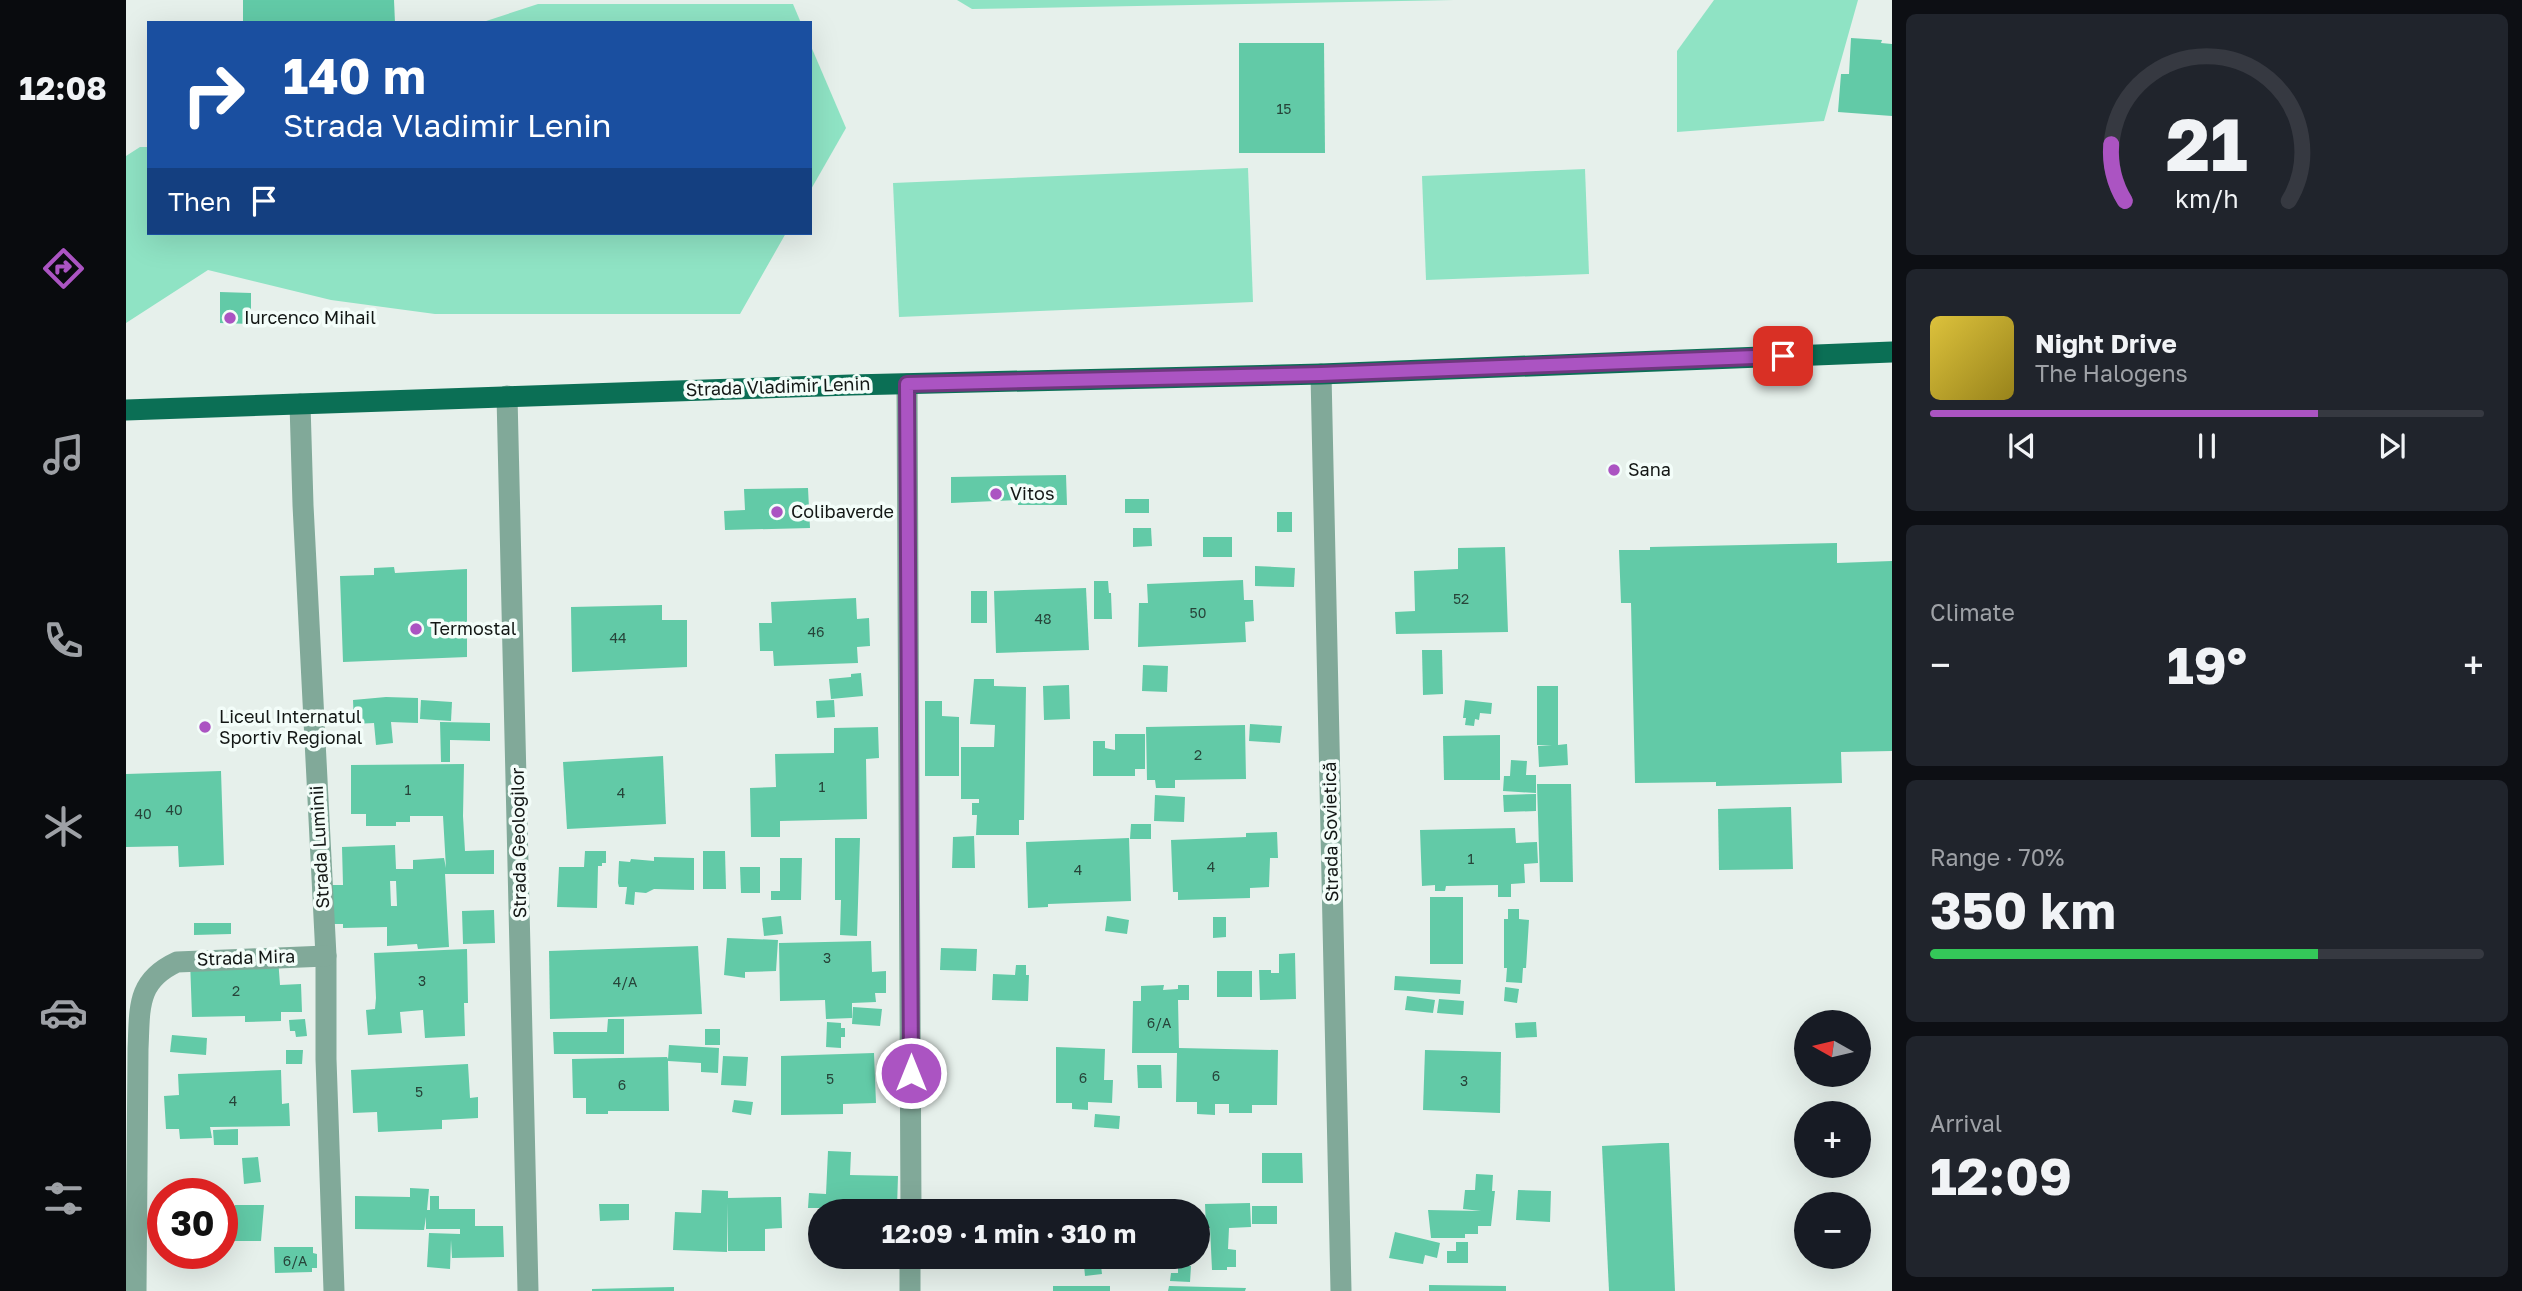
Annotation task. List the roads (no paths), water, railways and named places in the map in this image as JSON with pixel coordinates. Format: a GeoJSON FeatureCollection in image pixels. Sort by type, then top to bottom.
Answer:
{"type":"FeatureCollection","features":[{"type":"Feature","properties":{"kind":"main road","name":"Strada Vladimir Lenin"},"geometry":{"type":"LineString","coordinates":[[126,410],[508,396],[1321,374],[1892,352]]}},
{"type":"Feature","properties":{"kind":"street","name":"Strada Sovietică"},"geometry":{"type":"LineString","coordinates":[[1321,374],[1341,1291]]}},
{"type":"Feature","properties":{"kind":"street"},"geometry":{"type":"LineString","coordinates":[[907,384],[911,1199]]}},
{"type":"Feature","properties":{"kind":"street","name":"Strada Geologilor"},"geometry":{"type":"LineString","coordinates":[[508,396],[528,1291]]}},
{"type":"Feature","properties":{"kind":"street","name":"Strada Luminii"},"geometry":{"type":"LineString","coordinates":[[300,404],[326,956],[326,1059],[334,1291]]}},
{"type":"Feature","properties":{"kind":"street","name":"Strada Mira"},"geometry":{"type":"LineString","coordinates":[[136,1291],[138,1049],[144,991],[151,979],[161,970],[177,962],[326,956]]}},
{"type":"Feature","properties":{"kind":"street"},"geometry":{"type":"LineString","coordinates":[[910,1291],[911,1269]]}},
{"type":"Feature","properties":{"kind":"place","name":"Iurcenco Mihail"},"geometry":{"type":"Point","coordinates":[230,318]}},
{"type":"Feature","properties":{"kind":"place","name":"Sana"},"geometry":{"type":"Point","coordinates":[1614,470]}},
{"type":"Feature","properties":{"kind":"place","name":"Vitos"},"geometry":{"type":"Point","coordinates":[996,494]}},
{"type":"Feature","properties":{"kind":"place","name":"Colibaverde"},"geometry":{"type":"Point","coordinates":[777,512]}},
{"type":"Feature","properties":{"kind":"place","name":"Termostal"},"geometry":{"type":"Point","coordinates":[416,629]}},
{"type":"Feature","properties":{"kind":"place","name":"Liceul Internatul Sportiv Regional"},"geometry":{"type":"Point","coordinates":[205,727]}}]}
